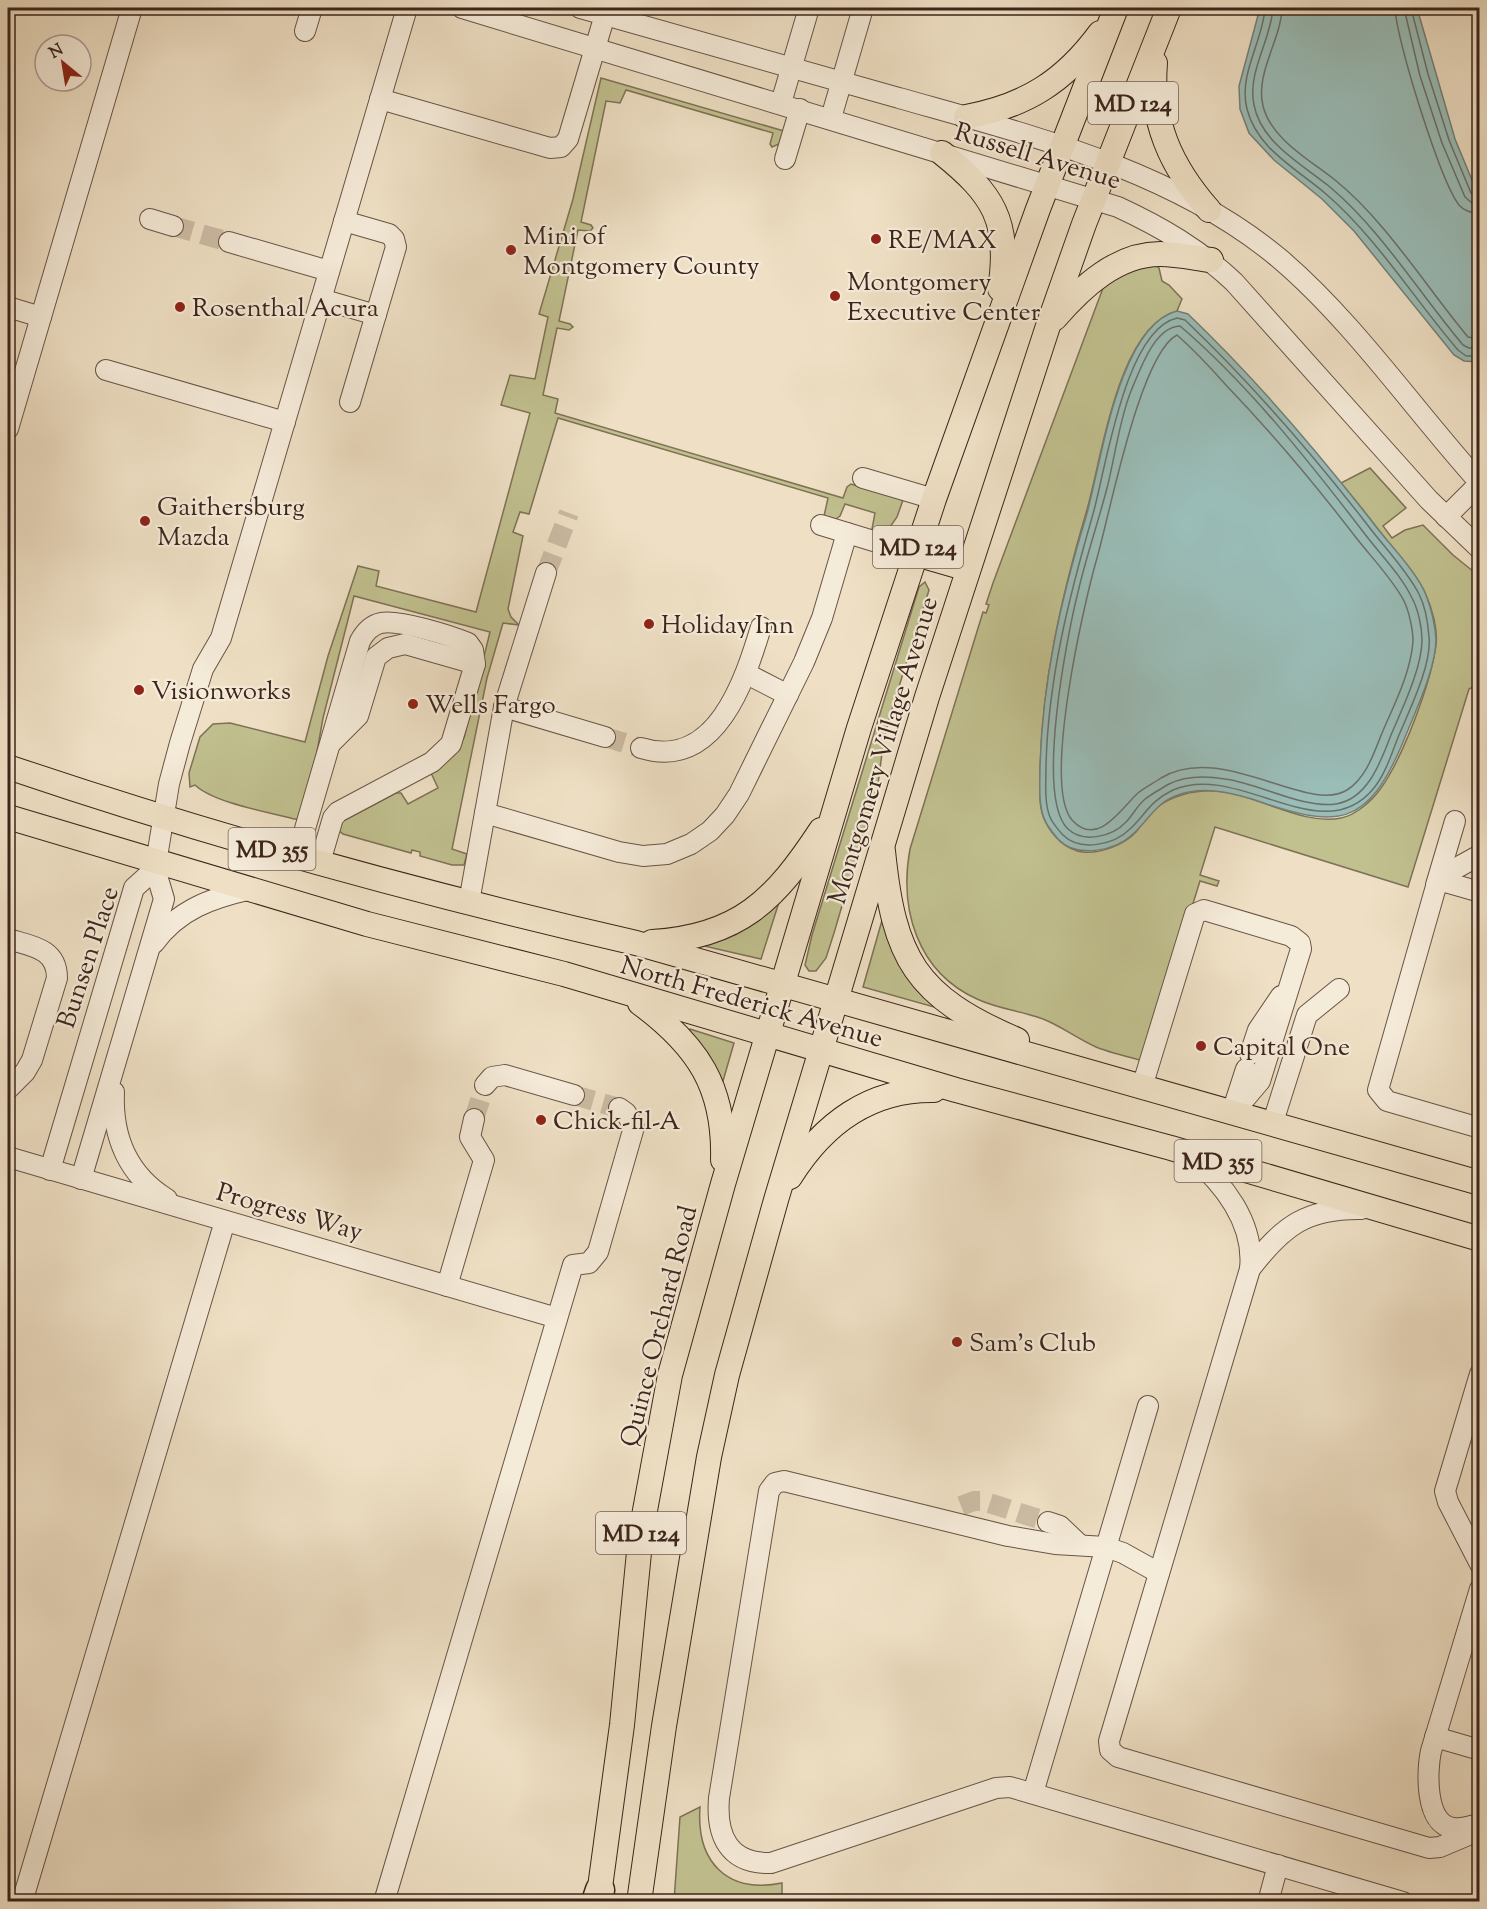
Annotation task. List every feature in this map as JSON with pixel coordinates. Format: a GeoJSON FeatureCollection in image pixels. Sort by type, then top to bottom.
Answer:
{"type":"FeatureCollection","features":[{"type":"Feature","properties":{"kind":"main road","name":"Montgomery Village Avenue"},"geometry":{"type":"LineString","coordinates":[[834,1001],[968,569],[1048,326],[1094,200],[1169,8]]}},
{"type":"Feature","properties":{"kind":"main road","name":"Montgomery Village Avenue"},"geometry":{"type":"LineString","coordinates":[[783,987],[834,811],[934,498],[994,326],[1115,11]]}},
{"type":"Feature","properties":{"kind":"main road"},"geometry":{"type":"LineString","coordinates":[[966,117],[998,111],[1032,97],[1069,68],[1088,48],[1115,11]]}},
{"type":"Feature","properties":{"kind":"main road"},"geometry":{"type":"LineString","coordinates":[[1157,41],[1154,81],[1162,139],[1190,188],[1209,210]]}},
{"type":"Feature","properties":{"kind":"main road"},"geometry":{"type":"LineString","coordinates":[[942,153],[970,176],[993,206],[1002,240],[1001,280],[994,326]]}},
{"type":"Feature","properties":{"kind":"main road"},"geometry":{"type":"LineString","coordinates":[[1048,326],[1073,297],[1122,262],[1140,256],[1160,254],[1211,260]]}},
{"type":"Feature","properties":{"kind":"main road"},"geometry":{"type":"LineString","coordinates":[[916,554],[968,569]]}},
{"type":"Feature","properties":{"kind":"main road","name":"North Frederick Avenue"},"geometry":{"type":"LineString","coordinates":[[8,767],[164,818],[469,902],[636,944],[1479,1183]]}},
{"type":"Feature","properties":{"kind":"main road"},"geometry":{"type":"LineString","coordinates":[[636,944],[682,940],[723,929],[738,921],[780,886],[834,811]]}},
{"type":"Feature","properties":{"kind":"main road","name":"North Frederick Avenue"},"geometry":{"type":"LineString","coordinates":[[8,817],[156,865],[251,889],[367,924],[564,974],[769,1036],[956,1090],[1184,1151],[1479,1239]]}},
{"type":"Feature","properties":{"kind":"main road"},"geometry":{"type":"LineString","coordinates":[[882,842],[897,934],[910,964],[926,984],[956,1009],[1003,1034],[1111,1078]]}},
{"type":"Feature","properties":{"kind":"main road","name":"Quince Orchard Road"},"geometry":{"type":"LineString","coordinates":[[598,1898],[622,1725],[641,1532],[670,1375],[723,1184],[783,987]]}},
{"type":"Feature","properties":{"kind":"main road"},"geometry":{"type":"LineString","coordinates":[[628,994],[656,1014],[688,1046],[708,1074],[719,1100],[723,1129],[723,1184]]}},
{"type":"Feature","properties":{"kind":"main road","name":"MD 124"},"geometry":{"type":"LineString","coordinates":[[639,1902],[666,1715],[709,1456],[727,1376],[834,1001]]}},
{"type":"Feature","properties":{"kind":"main road"},"geometry":{"type":"LineString","coordinates":[[776,1200],[803,1156],[829,1127],[848,1113],[869,1101],[895,1093],[956,1090]]}},
{"type":"Feature","properties":{"kind":"street"},"geometry":{"type":"LineString","coordinates":[[8,429],[132,8]]}},
{"type":"Feature","properties":{"kind":"street"},"geometry":{"type":"LineString","coordinates":[[305,31],[312,8]]}},
{"type":"Feature","properties":{"kind":"street"},"geometry":{"type":"LineString","coordinates":[[156,865],[169,784],[201,674],[221,638],[407,8]]}},
{"type":"Feature","properties":{"kind":"street","name":"Russell Avenue"},"geometry":{"type":"LineString","coordinates":[[462,8],[596,46],[1118,207],[1170,232],[1211,260],[1234,282],[1446,517],[1476,537]]}},
{"type":"Feature","properties":{"kind":"street","name":"Russell Avenue"},"geometry":{"type":"LineString","coordinates":[[580,8],[606,11],[966,117],[1108,165],[1209,210],[1280,259],[1312,289],[1479,483]]}},
{"type":"Feature","properties":{"kind":"street"},"geometry":{"type":"LineString","coordinates":[[781,104],[809,8]]}},
{"type":"Feature","properties":{"kind":"street"},"geometry":{"type":"LineString","coordinates":[[831,118],[863,8]]}},
{"type":"Feature","properties":{"kind":"street"},"geometry":{"type":"LineString","coordinates":[[380,99],[555,148],[568,139],[606,11]]}},
{"type":"Feature","properties":{"kind":"street"},"geometry":{"type":"LineString","coordinates":[[785,159],[800,109]]}},
{"type":"Feature","properties":{"kind":"street"},"geometry":{"type":"LineString","coordinates":[[150,219],[173,226]]}},
{"type":"Feature","properties":{"kind":"street"},"geometry":{"type":"LineString","coordinates":[[344,221],[389,234],[395,242],[350,402]]}},
{"type":"Feature","properties":{"kind":"street"},"geometry":{"type":"LineString","coordinates":[[229,242],[329,271]]}},
{"type":"Feature","properties":{"kind":"street"},"geometry":{"type":"LineString","coordinates":[[321,299],[375,315]]}},
{"type":"Feature","properties":{"kind":"street"},"geometry":{"type":"LineString","coordinates":[[8,307],[41,317]]}},
{"type":"Feature","properties":{"kind":"street"},"geometry":{"type":"LineString","coordinates":[[106,370],[285,422]]}},
{"type":"Feature","properties":{"kind":"street"},"geometry":{"type":"LineString","coordinates":[[863,478],[934,498]]}},
{"type":"Feature","properties":{"kind":"street"},"geometry":{"type":"LineString","coordinates":[[1446,517],[1479,483]]}},
{"type":"Feature","properties":{"kind":"street"},"geometry":{"type":"LineString","coordinates":[[821,525],[916,554]]}},
{"type":"Feature","properties":{"kind":"street"},"geometry":{"type":"LineString","coordinates":[[485,813],[619,852],[643,856],[667,854],[691,844],[710,831],[725,816],[739,794],[814,640],[847,533]]}},
{"type":"Feature","properties":{"kind":"street"},"geometry":{"type":"LineString","coordinates":[[469,902],[504,707],[546,573]]}},
{"type":"Feature","properties":{"kind":"street"},"geometry":{"type":"LineString","coordinates":[[383,622],[465,642],[473,650],[475,664],[452,742],[432,762],[338,812],[309,859],[329,745],[360,640],[372,626],[383,622]]}},
{"type":"Feature","properties":{"kind":"street"},"geometry":{"type":"LineString","coordinates":[[641,748],[664,752],[678,749],[702,737],[730,708],[747,674],[761,627]]}},
{"type":"Feature","properties":{"kind":"street"},"geometry":{"type":"LineString","coordinates":[[329,745],[358,716],[376,657],[388,648],[405,644],[475,664]]}},
{"type":"Feature","properties":{"kind":"street"},"geometry":{"type":"LineString","coordinates":[[747,674],[788,695]]}},
{"type":"Feature","properties":{"kind":"street"},"geometry":{"type":"LineString","coordinates":[[504,707],[605,737]]}},
{"type":"Feature","properties":{"kind":"street"},"geometry":{"type":"LineString","coordinates":[[1455,821],[1378,1090],[1387,1101],[1479,1128]]}},
{"type":"Feature","properties":{"kind":"street"},"geometry":{"type":"LineString","coordinates":[[1437,883],[1479,855]]}},
{"type":"Feature","properties":{"kind":"street","name":"Bunsen Place"},"geometry":{"type":"LineString","coordinates":[[81,1179],[164,899],[156,865]]}},
{"type":"Feature","properties":{"kind":"street","name":"Bunsen Place"},"geometry":{"type":"LineString","coordinates":[[50,1170],[134,888],[156,865]]}},
{"type":"Feature","properties":{"kind":"street"},"geometry":{"type":"LineString","coordinates":[[1437,883],[1479,892]]}},
{"type":"Feature","properties":{"kind":"street"},"geometry":{"type":"LineString","coordinates":[[149,950],[164,929],[191,909],[216,897],[251,889]]}},
{"type":"Feature","properties":{"kind":"street"},"geometry":{"type":"LineString","coordinates":[[1142,1087],[1195,914],[1204,910],[1296,939],[1300,943],[1301,955],[1260,1081],[1232,1114]]}},
{"type":"Feature","properties":{"kind":"street"},"geometry":{"type":"LineString","coordinates":[[8,1089],[25,1072],[32,1060],[57,978],[55,961],[50,954],[9,946]]}},
{"type":"Feature","properties":{"kind":"street"},"geometry":{"type":"LineString","coordinates":[[1232,1114],[1258,1030],[1293,979]]}},
{"type":"Feature","properties":{"kind":"street"},"geometry":{"type":"LineString","coordinates":[[1272,1125],[1307,1015],[1339,989]]}},
{"type":"Feature","properties":{"kind":"street"},"geometry":{"type":"LineString","coordinates":[[115,1065],[113,1117],[123,1151],[142,1180],[179,1207]]}},
{"type":"Feature","properties":{"kind":"street"},"geometry":{"type":"LineString","coordinates":[[485,1085],[492,1077],[505,1075],[574,1095]]}},
{"type":"Feature","properties":{"kind":"street"},"geometry":{"type":"LineString","coordinates":[[384,1902],[573,1265],[589,1263],[598,1252],[633,1135],[632,1119],[619,1108]]}},
{"type":"Feature","properties":{"kind":"street"},"geometry":{"type":"LineString","coordinates":[[447,1286],[484,1160],[470,1137],[474,1119]]}},
{"type":"Feature","properties":{"kind":"street"},"geometry":{"type":"LineString","coordinates":[[1184,1151],[1205,1169],[1234,1204],[1249,1246],[1250,1269],[1109,1741],[1110,1750],[1113,1754],[1429,1848],[1440,1847],[1479,1830]]}},
{"type":"Feature","properties":{"kind":"street","name":"Progress Way"},"geometry":{"type":"LineString","coordinates":[[8,1157],[557,1318]]}},
{"type":"Feature","properties":{"kind":"street"},"geometry":{"type":"LineString","coordinates":[[1250,1269],[1272,1240],[1296,1221],[1330,1210],[1378,1209]]}},
{"type":"Feature","properties":{"kind":"street"},"geometry":{"type":"LineString","coordinates":[[22,1902],[225,1221]]}},
{"type":"Feature","properties":{"kind":"street"},"geometry":{"type":"LineString","coordinates":[[1479,1374],[1445,1494],[1479,1564]]}},
{"type":"Feature","properties":{"kind":"street"},"geometry":{"type":"LineString","coordinates":[[1033,1793],[1148,1407]]}},
{"type":"Feature","properties":{"kind":"street"},"geometry":{"type":"LineString","coordinates":[[1159,1573],[1123,1553],[1106,1547],[1055,1544],[1008,1536],[953,1513],[869,1504],[784,1481],[777,1482],[771,1486],[720,1798],[720,1831],[726,1843],[740,1856],[758,1863],[771,1863],[996,1788],[1010,1787],[1403,1902]]}},
{"type":"Feature","properties":{"kind":"street"},"geometry":{"type":"LineString","coordinates":[[1048,1522],[1060,1526],[1080,1545]]}},
{"type":"Feature","properties":{"kind":"street"},"geometry":{"type":"LineString","coordinates":[[1479,1589],[1427,1775],[1433,1807],[1440,1819],[1450,1827],[1479,1825]]}},
{"type":"Feature","properties":{"kind":"street"},"geometry":{"type":"LineString","coordinates":[[1436,1737],[1479,1750]]}},
{"type":"Feature","properties":{"kind":"street"},"geometry":{"type":"LineString","coordinates":[[1268,1902],[1278,1865]]}},
{"type":"Feature","properties":{"kind":"shaded area"},"geometry":{"type":"Polygon","coordinates":[[[601,78],[784,131],[779,144],[772,147],[770,144],[773,133],[626,90],[620,103],[606,101],[581,222],[593,228],[590,231],[578,230],[559,321],[573,327],[569,330],[557,328],[543,395],[558,399],[555,413],[843,498],[847,487],[851,484],[903,500],[897,517],[885,534],[872,529],[875,513],[845,504],[840,516],[836,519],[824,516],[828,498],[558,418],[529,514],[520,512],[513,532],[523,536],[508,609],[511,617],[519,625],[503,623],[487,678],[452,849],[467,854],[464,865],[452,865],[420,856],[420,852],[412,850],[411,853],[343,834],[337,829],[343,821],[396,793],[401,793],[408,804],[438,788],[431,773],[464,738],[490,632],[354,596],[323,718],[305,819],[294,819],[242,806],[215,797],[195,785],[190,787],[189,773],[200,737],[213,724],[230,723],[305,742],[328,656],[358,566],[379,571],[376,586],[476,612],[530,413],[501,405],[510,375],[535,379],[548,317],[539,314],[573,199],[601,78]]]}},
{"type":"Feature","properties":{"kind":"shaded area"},"geometry":{"type":"Polygon","coordinates":[[[1154,264],[1159,268],[1162,281],[1182,299],[1177,311],[1157,322],[1140,342],[1126,368],[1106,430],[1061,609],[1049,673],[1040,771],[1040,803],[1048,827],[1060,841],[1071,848],[1083,852],[1097,852],[1111,848],[1131,837],[1157,807],[1190,793],[1221,791],[1308,817],[1325,819],[1341,818],[1352,814],[1377,793],[1398,758],[1415,719],[1433,661],[1436,639],[1432,613],[1422,587],[1341,483],[1370,468],[1406,508],[1383,526],[1392,538],[1405,530],[1423,525],[1453,555],[1479,576],[1479,684],[1469,689],[1408,887],[1215,827],[1200,875],[1219,881],[1217,886],[1200,881],[1144,1061],[1096,1047],[1043,1019],[985,1002],[956,987],[940,973],[917,936],[907,894],[907,872],[910,849],[983,612],[986,613],[989,605],[986,604],[993,583],[1103,288],[1125,272],[1154,264]]]}},
{"type":"Feature","properties":{"kind":"shaded area"},"geometry":{"type":"Polygon","coordinates":[[[925,582],[929,590],[884,738],[878,784],[834,933],[826,958],[816,971],[809,971],[805,965],[812,935],[919,587],[925,582]]]}},
{"type":"Feature","properties":{"kind":"shaded area"},"geometry":{"type":"Polygon","coordinates":[[[780,899],[761,959],[704,946],[780,899]]]}},
{"type":"Feature","properties":{"kind":"shaded area"},"geometry":{"type":"Polygon","coordinates":[[[883,917],[935,1006],[934,1007],[863,987],[883,917]]]}},
{"type":"Feature","properties":{"kind":"shaded area"},"geometry":{"type":"Polygon","coordinates":[[[690,1029],[734,1043],[723,1081],[688,1031],[690,1029]]]}},
{"type":"Feature","properties":{"kind":"shaded area"},"geometry":{"type":"Polygon","coordinates":[[[700,1807],[703,1844],[719,1870],[745,1883],[763,1885],[782,1883],[782,1894],[757,1901],[674,1901],[680,1817],[700,1807]]]}},
{"type":"Feature","properties":{"kind":"water"},"geometry":{"type":"Polygon","coordinates":[[[1260,8],[1417,8],[1455,139],[1479,197],[1479,362],[1464,361],[1454,355],[1354,231],[1322,199],[1274,160],[1249,133],[1240,109],[1239,86],[1260,8]]]}},
{"type":"Feature","properties":{"kind":"water"},"geometry":{"type":"Polygon","coordinates":[[[1177,311],[1188,314],[1263,391],[1333,472],[1411,570],[1430,606],[1436,639],[1433,664],[1404,740],[1390,769],[1377,791],[1362,806],[1346,814],[1328,817],[1282,809],[1224,792],[1206,790],[1187,792],[1164,802],[1139,829],[1125,840],[1106,848],[1085,851],[1066,845],[1058,839],[1046,822],[1040,801],[1042,736],[1054,641],[1106,433],[1126,369],[1140,342],[1157,322],[1177,311]]]}},
{"type":"Feature","properties":{"kind":"tunnel"},"geometry":{"type":"LineString","coordinates":[[173,226],[229,242]]}},
{"type":"Feature","properties":{"kind":"tunnel"},"geometry":{"type":"LineString","coordinates":[[546,573],[569,513]]}},
{"type":"Feature","properties":{"kind":"tunnel"},"geometry":{"type":"LineString","coordinates":[[605,737],[641,748]]}},
{"type":"Feature","properties":{"kind":"tunnel"},"geometry":{"type":"LineString","coordinates":[[474,1119],[485,1085]]}},
{"type":"Feature","properties":{"kind":"tunnel"},"geometry":{"type":"LineString","coordinates":[[574,1095],[619,1108]]}},
{"type":"Feature","properties":{"kind":"tunnel"},"geometry":{"type":"LineString","coordinates":[[961,1506],[974,1501],[983,1501],[1048,1522]]}},
{"type":"Feature","properties":{"kind":"place","name":"RE/MAX"},"geometry":{"type":"Point","coordinates":[876,239]}},
{"type":"Feature","properties":{"kind":"place","name":"Mini of Montgomery County"},"geometry":{"type":"Point","coordinates":[511,250]}},
{"type":"Feature","properties":{"kind":"place","name":"Montgomery Executive Center"},"geometry":{"type":"Point","coordinates":[835,296]}},
{"type":"Feature","properties":{"kind":"place","name":"Rosenthal Acura"},"geometry":{"type":"Point","coordinates":[180,307]}},
{"type":"Feature","properties":{"kind":"place","name":"Gaithersburg Mazda"},"geometry":{"type":"Point","coordinates":[145,521]}},
{"type":"Feature","properties":{"kind":"place","name":"Holiday Inn"},"geometry":{"type":"Point","coordinates":[649,624]}},
{"type":"Feature","properties":{"kind":"place","name":"Visionworks"},"geometry":{"type":"Point","coordinates":[139,690]}},
{"type":"Feature","properties":{"kind":"place","name":"Wells Fargo"},"geometry":{"type":"Point","coordinates":[413,704]}},
{"type":"Feature","properties":{"kind":"place","name":"Capital One"},"geometry":{"type":"Point","coordinates":[1201,1046]}},
{"type":"Feature","properties":{"kind":"place","name":"Chick-fil-A"},"geometry":{"type":"Point","coordinates":[541,1120]}},
{"type":"Feature","properties":{"kind":"place","name":"Sam's Club"},"geometry":{"type":"Point","coordinates":[957,1342]}}]}
